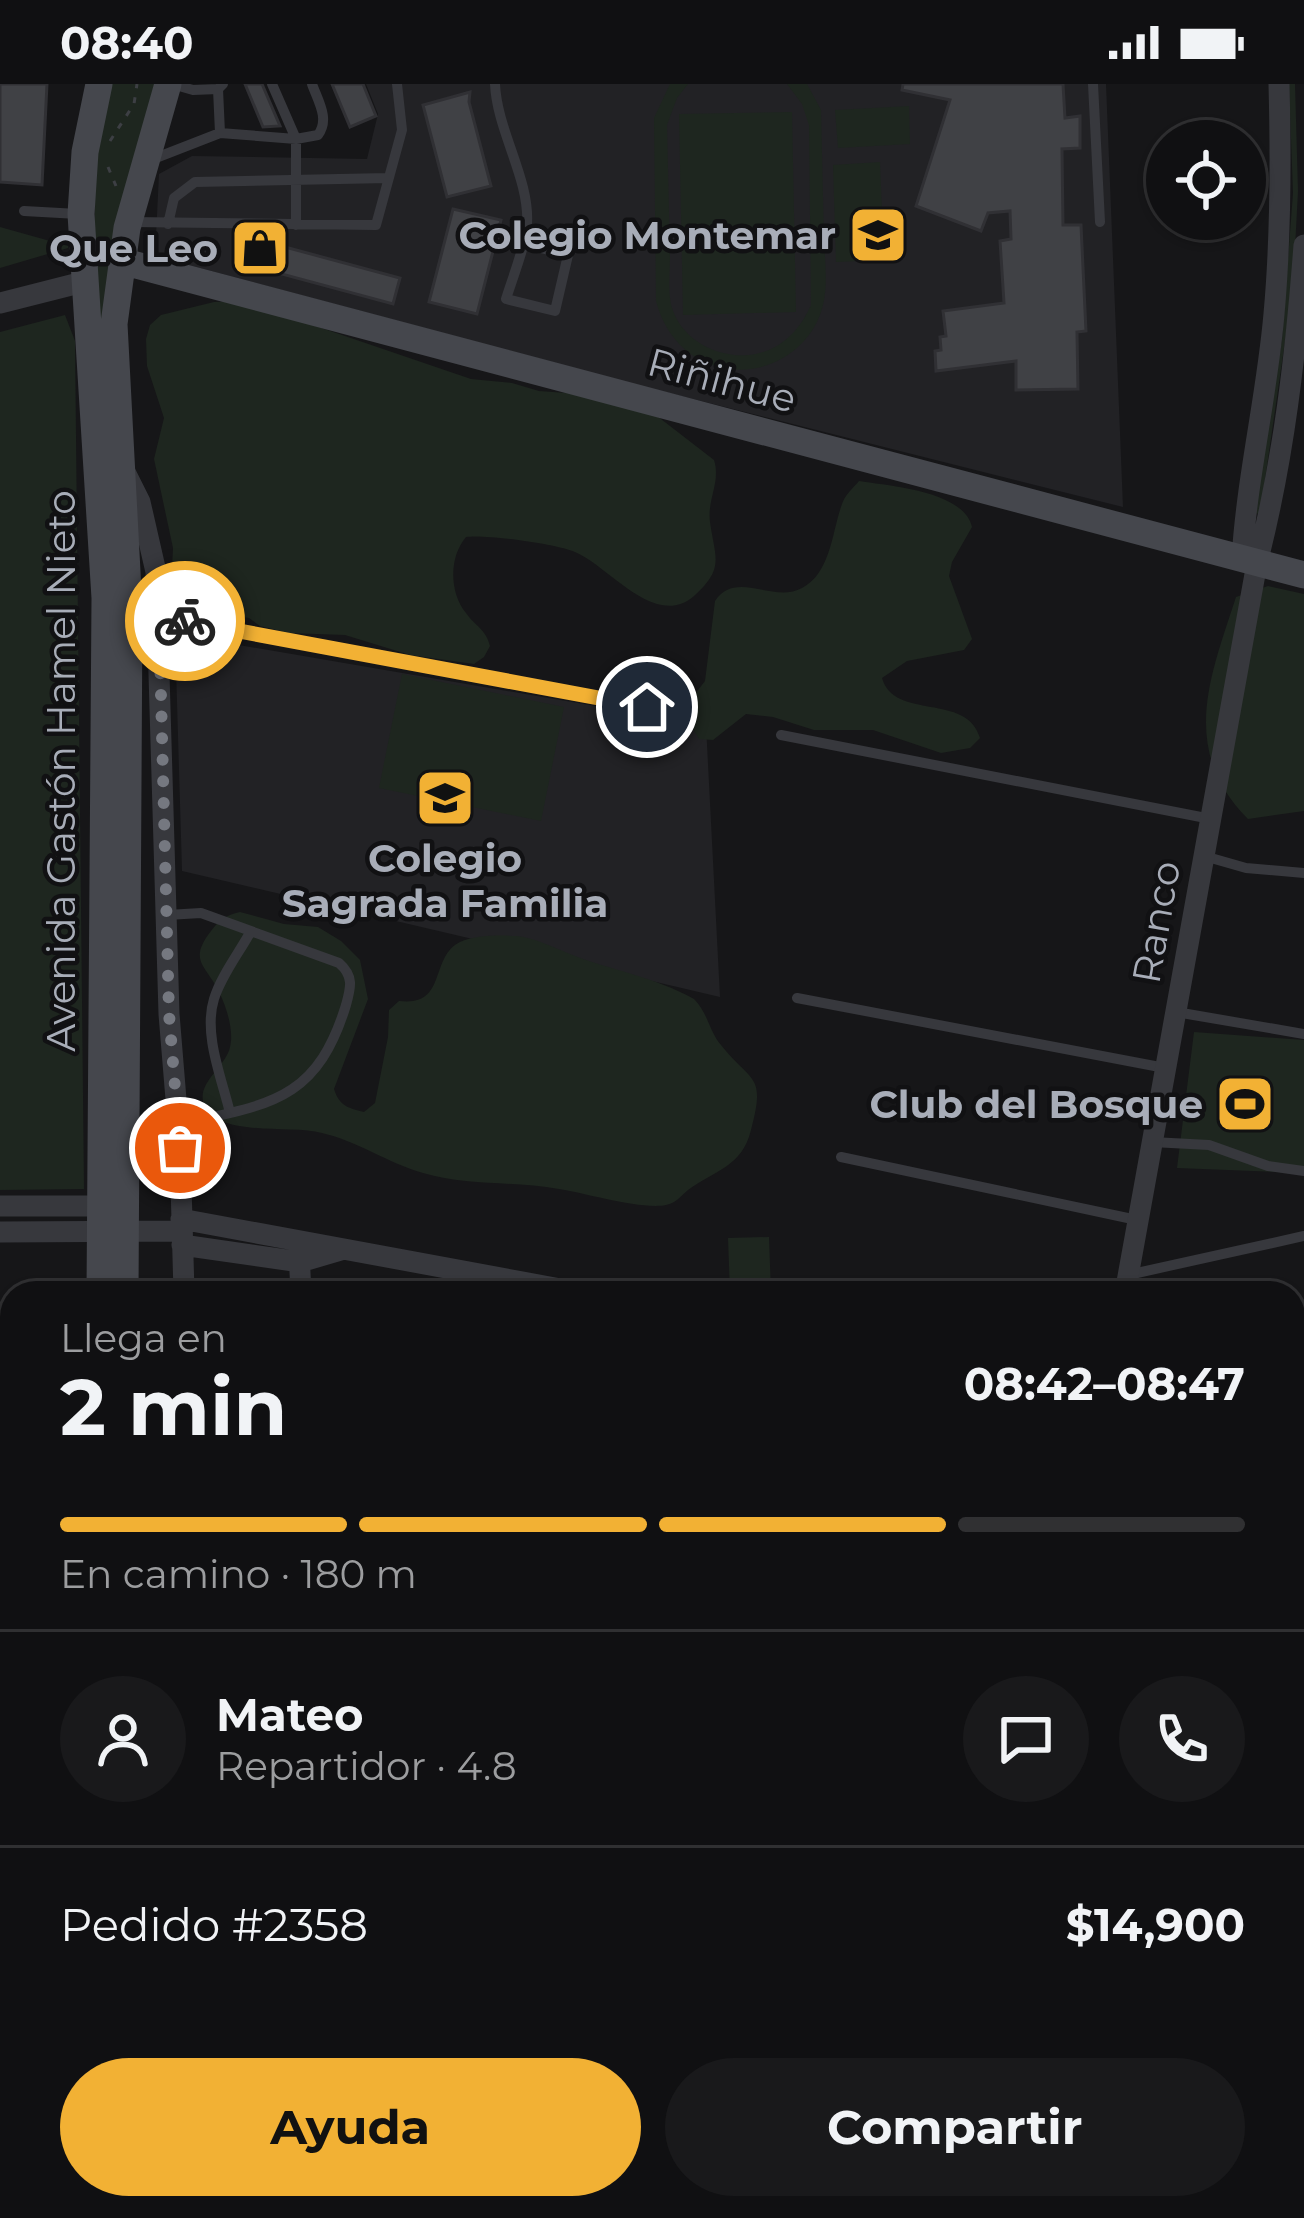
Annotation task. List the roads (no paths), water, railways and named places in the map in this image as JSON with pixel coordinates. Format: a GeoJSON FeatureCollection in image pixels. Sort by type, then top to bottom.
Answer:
{"type":"FeatureCollection","features":[{"type":"Feature","properties":{"kind":"main road","name":"Avenida Gastón Hamel Nieto"},"geometry":{"type":"LineString","coordinates":[[99,84],[85,152],[83,282],[105,598],[113,1219],[122,1281]]}},
{"type":"Feature","properties":{"kind":"main road","name":"Avenida Gastón Hamel Nieto"},"geometry":{"type":"LineString","coordinates":[[102,1281],[113,1219],[130,738],[123,470],[114,344],[129,219],[170,84]]}},
{"type":"Feature","properties":{"kind":"main road"},"geometry":{"type":"LineString","coordinates":[[82,229],[105,237],[129,219]]}},
{"type":"Feature","properties":{"kind":"main road","name":"Riñihue"},"geometry":{"type":"LineString","coordinates":[[121,261],[1304,575]]}},
{"type":"Feature","properties":{"kind":"street"},"geometry":{"type":"LineString","coordinates":[[1250,561],[1245,499],[1274,314],[1281,199],[1279,84]]}},
{"type":"Feature","properties":{"kind":"street"},"geometry":{"type":"LineString","coordinates":[[1250,561],[1272,504],[1300,341],[1304,245]]}},
{"type":"Feature","properties":{"kind":"street"},"geometry":{"type":"LineString","coordinates":[[0,303],[83,282]]}},
{"type":"Feature","properties":{"kind":"street"},"geometry":{"type":"LineString","coordinates":[[123,470],[140,502],[152,542],[159,616],[166,915],[184,1281]]}},
{"type":"Feature","properties":{"kind":"street","name":"Ranco"},"geometry":{"type":"LineString","coordinates":[[1127,1281],[1211,819],[1250,561]]}},
{"type":"Feature","properties":{"kind":"street"},"geometry":{"type":"LineString","coordinates":[[0,1207],[113,1219],[299,1251],[348,1249],[518,1281]]}},
{"type":"Feature","properties":{"kind":"street"},"geometry":{"type":"LineString","coordinates":[[0,1232],[113,1219]]}},
{"type":"Feature","properties":{"kind":"street"},"geometry":{"type":"LineString","coordinates":[[299,1251],[301,1281]]}},
{"type":"Feature","properties":{"kind":"lane"},"geometry":{"type":"LineString","coordinates":[[170,84],[193,90],[220,86],[220,133]]}},
{"type":"Feature","properties":{"kind":"lane"},"geometry":{"type":"LineString","coordinates":[[272,84],[296,139],[296,225]]}},
{"type":"Feature","properties":{"kind":"lane"},"geometry":{"type":"LineString","coordinates":[[144,163],[220,133],[296,139],[318,135],[324,116],[312,84]]}},
{"type":"Feature","properties":{"kind":"lane"},"geometry":{"type":"LineString","coordinates":[[129,219],[168,224],[376,225],[402,130],[397,84]]}},
{"type":"Feature","properties":{"kind":"lane"},"geometry":{"type":"LineString","coordinates":[[495,84],[496,107],[515,162],[527,223],[506,299],[555,311],[568,255],[522,243]]}},
{"type":"Feature","properties":{"kind":"lane"},"geometry":{"type":"LineString","coordinates":[[1093,84],[1100,222]]}},
{"type":"Feature","properties":{"kind":"lane"},"geometry":{"type":"LineString","coordinates":[[168,224],[174,197],[189,184],[388,178]]}},
{"type":"Feature","properties":{"kind":"lane"},"geometry":{"type":"LineString","coordinates":[[24,211],[82,229]]}},
{"type":"Feature","properties":{"kind":"lane"},"geometry":{"type":"LineString","coordinates":[[159,616],[647,707]]}},
{"type":"Feature","properties":{"kind":"lane"},"geometry":{"type":"LineString","coordinates":[[781,735],[1211,819]]}},
{"type":"Feature","properties":{"kind":"lane"},"geometry":{"type":"LineString","coordinates":[[1204,856],[1246,868],[1304,872]]}},
{"type":"Feature","properties":{"kind":"lane"},"geometry":{"type":"LineString","coordinates":[[166,915],[201,913],[340,963],[352,984],[334,1043],[315,1073],[272,1103],[178,1125]]}},
{"type":"Feature","properties":{"kind":"lane"},"geometry":{"type":"LineString","coordinates":[[230,1113],[212,1032],[212,1010],[215,994],[251,931]]}},
{"type":"Feature","properties":{"kind":"lane"},"geometry":{"type":"LineString","coordinates":[[796,998],[1165,1068]]}},
{"type":"Feature","properties":{"kind":"lane"},"geometry":{"type":"LineString","coordinates":[[1176,1012],[1304,1034]]}},
{"type":"Feature","properties":{"kind":"lane"},"geometry":{"type":"LineString","coordinates":[[1152,1142],[1209,1145],[1268,1166],[1304,1171]]}},
{"type":"Feature","properties":{"kind":"lane"},"geometry":{"type":"LineString","coordinates":[[841,1157],[1138,1220]]}},
{"type":"Feature","properties":{"kind":"lane"},"geometry":{"type":"LineString","coordinates":[[1137,1281],[1304,1236]]}},
{"type":"Feature","properties":{"kind":"place","name":"Colegio Montemar"},"geometry":{"type":"Point","coordinates":[878,235]}},
{"type":"Feature","properties":{"kind":"place","name":"Que Leo"},"geometry":{"type":"Point","coordinates":[260,248]}},
{"type":"Feature","properties":{"kind":"place","name":"Colegio Sagrada Familia"},"geometry":{"type":"Point","coordinates":[445,798]}},
{"type":"Feature","properties":{"kind":"place","name":"Club del Bosque"},"geometry":{"type":"Point","coordinates":[1245,1104]}}]}
